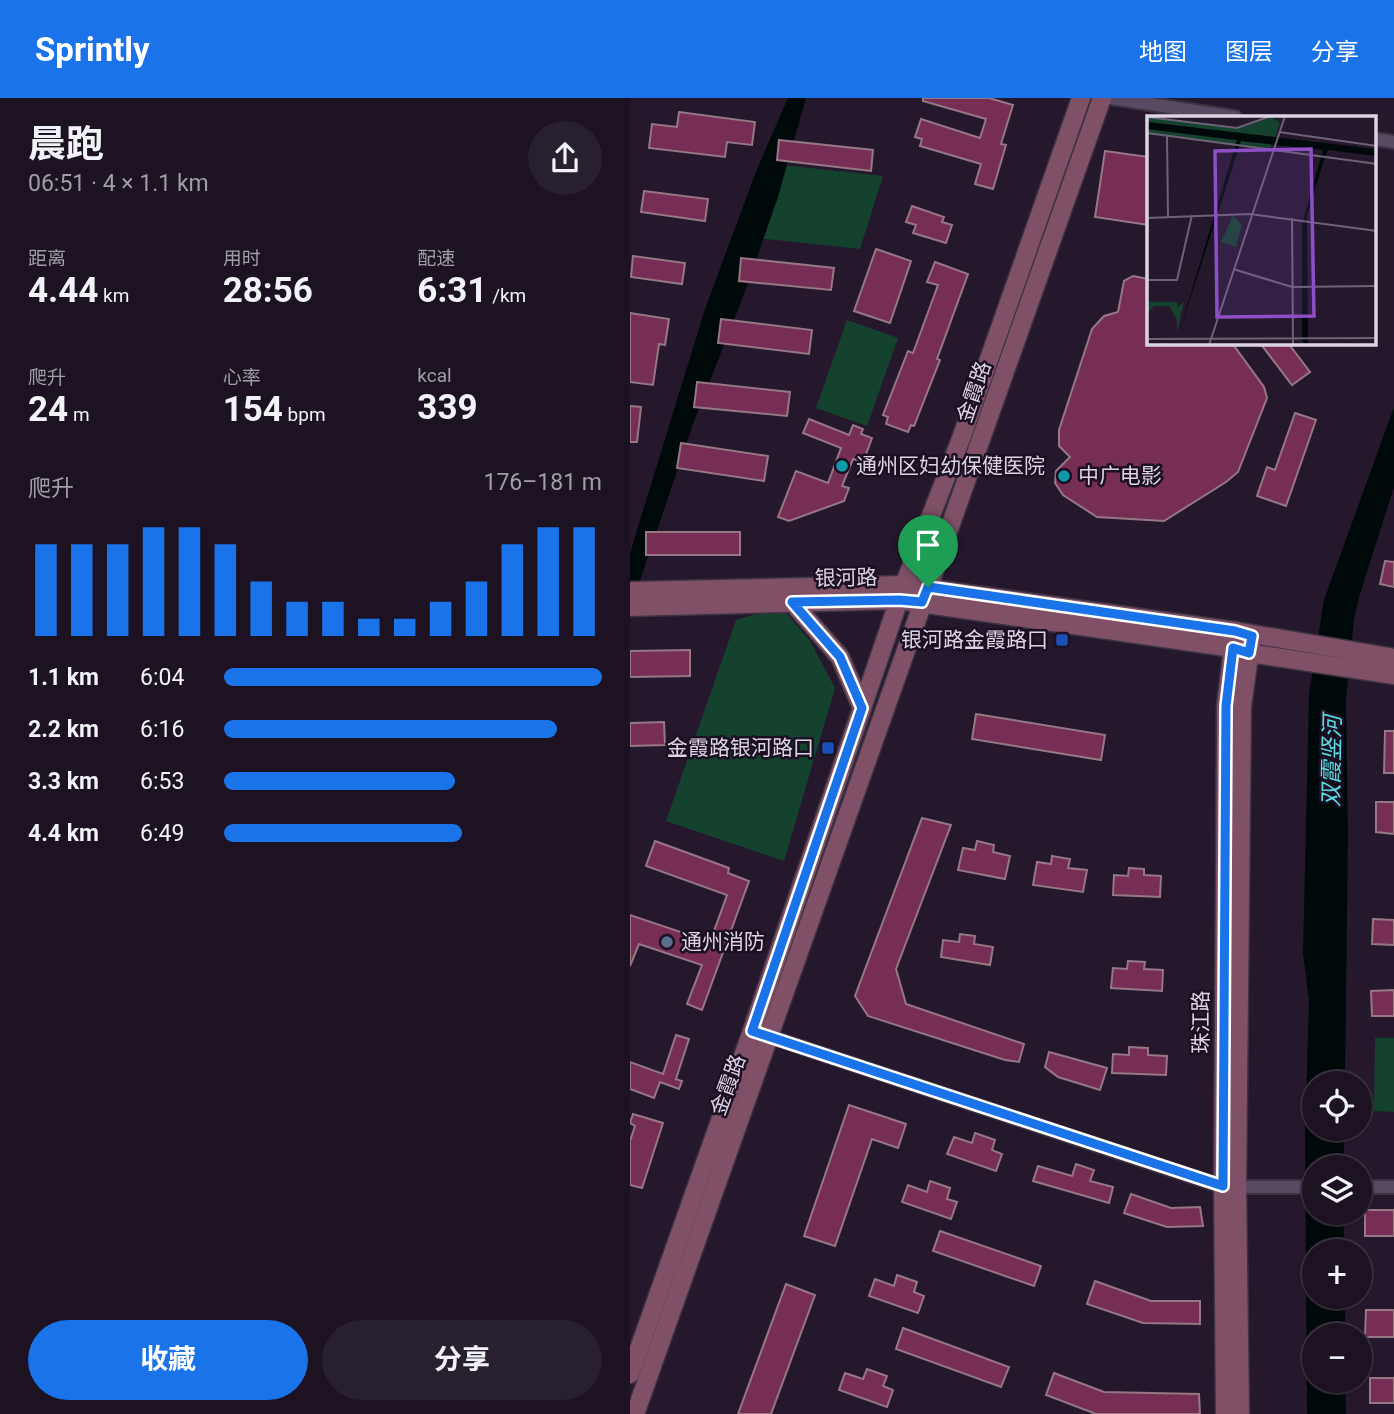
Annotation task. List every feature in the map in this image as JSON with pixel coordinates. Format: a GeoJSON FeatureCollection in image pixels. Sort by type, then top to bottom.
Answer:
{"type":"FeatureCollection","features":[{"type":"Feature","properties":{"kind":"main road","name":"金霞路"},"geometry":{"type":"LineString","coordinates":[[630,1374],[752,1031],[902,592],[962,436],[1081,98]]}},
{"type":"Feature","properties":{"kind":"main road","name":"金霞路"},"geometry":{"type":"LineString","coordinates":[[635,1414],[1102,98]]}},
{"type":"Feature","properties":{"kind":"main road","name":"银河路"},"geometry":{"type":"LineString","coordinates":[[630,591],[902,592],[1385,665]]}},
{"type":"Feature","properties":{"kind":"main road","name":"银河路"},"geometry":{"type":"LineString","coordinates":[[630,607],[792,602],[902,592]]}},
{"type":"Feature","properties":{"kind":"main road"},"geometry":{"type":"LineString","coordinates":[[792,602],[840,657],[862,708]]}},
{"type":"Feature","properties":{"kind":"main road","name":"珠江路"},"geometry":{"type":"LineString","coordinates":[[1225,1414],[1230,1186],[1226,706],[1242,642]]}},
{"type":"Feature","properties":{"kind":"main road","name":"珠江路"},"geometry":{"type":"LineString","coordinates":[[1230,1186],[1240,1414]]}},
{"type":"Feature","properties":{"kind":"street"},"geometry":{"type":"LineString","coordinates":[[1111,98],[1228,116]]}},
{"type":"Feature","properties":{"kind":"street"},"geometry":{"type":"LineString","coordinates":[[1376,139],[1394,142]]}},
{"type":"Feature","properties":{"kind":"street"},"geometry":{"type":"LineString","coordinates":[[752,1031],[1230,1186],[1302,1186]]}},
{"type":"Feature","properties":{"kind":"street"},"geometry":{"type":"LineString","coordinates":[[1372,1187],[1394,1187]]}},
{"type":"Feature","properties":{"kind":"green space"},"geometry":{"type":"Polygon","coordinates":[[[774,164],[883,176],[860,249],[747,237],[774,164]]]}},
{"type":"Feature","properties":{"kind":"green space"},"geometry":{"type":"Polygon","coordinates":[[[847,320],[898,338],[867,426],[816,408],[847,320]]]}},
{"type":"Feature","properties":{"kind":"green space"},"geometry":{"type":"Polygon","coordinates":[[[767,611],[786,613],[810,641],[835,688],[784,861],[666,821],[736,620],[767,611]]]}},
{"type":"Feature","properties":{"kind":"green space"},"geometry":{"type":"Polygon","coordinates":[[[1375,1038],[1394,1038],[1394,1112],[1374,1111],[1375,1038]]]}},
{"type":"Feature","properties":{"kind":"water"},"geometry":{"type":"Polygon","coordinates":[[[788,98],[806,98],[778,197],[746,289],[693,424],[630,610],[630,553],[704,312],[757,169],[788,98]]]}},
{"type":"Feature","properties":{"kind":"water","name":"双霞竖河"},"geometry":{"type":"Polygon","coordinates":[[[1394,407],[1394,487],[1354,619],[1346,699],[1348,833],[1345,1071],[1307,1071],[1309,1000],[1303,953],[1309,693],[1324,600],[1394,407]]]}},
{"type":"Feature","properties":{"kind":"water"},"geometry":{"type":"Polygon","coordinates":[[[1305,1141],[1344,1141],[1344,1155],[1305,1155],[1305,1141]]]}},
{"type":"Feature","properties":{"kind":"water"},"geometry":{"type":"Polygon","coordinates":[[[1306,1225],[1344,1225],[1344,1239],[1306,1239],[1306,1225]]]}},
{"type":"Feature","properties":{"kind":"water"},"geometry":{"type":"Polygon","coordinates":[[[1306,1309],[1345,1309],[1345,1323],[1306,1323],[1306,1309]]]}},
{"type":"Feature","properties":{"kind":"water"},"geometry":{"type":"Polygon","coordinates":[[[1307,1393],[1345,1393],[1346,1414],[1307,1414],[1307,1393]]]}},
{"type":"Feature","properties":{"kind":"building"},"geometry":{"type":"Polygon","coordinates":[[[923,98],[989,98],[1013,105],[1001,144],[1006,145],[993,189],[975,184],[981,164],[920,146],[922,139],[915,137],[921,119],[980,138],[986,119],[923,101],[923,98]]]}},
{"type":"Feature","properties":{"kind":"building"},"geometry":{"type":"Polygon","coordinates":[[[679,112],[755,122],[752,145],[727,142],[725,157],[649,148],[652,124],[677,127],[679,112]]]}},
{"type":"Feature","properties":{"kind":"building"},"geometry":{"type":"Polygon","coordinates":[[[779,140],[873,150],[871,171],[777,160],[779,140]]]}},
{"type":"Feature","properties":{"kind":"building"},"geometry":{"type":"Polygon","coordinates":[[[1105,151],[1147,157],[1147,225],[1095,217],[1105,151]]]}},
{"type":"Feature","properties":{"kind":"building"},"geometry":{"type":"Polygon","coordinates":[[[644,191],[708,199],[705,221],[641,212],[644,191]]]}},
{"type":"Feature","properties":{"kind":"building"},"geometry":{"type":"Polygon","coordinates":[[[912,206],[944,217],[942,222],[952,225],[946,243],[913,233],[916,225],[906,222],[912,206]]]}},
{"type":"Feature","properties":{"kind":"building"},"geometry":{"type":"Polygon","coordinates":[[[876,249],[911,261],[890,323],[854,311],[876,249]]]}},
{"type":"Feature","properties":{"kind":"building"},"geometry":{"type":"Polygon","coordinates":[[[633,256],[685,263],[682,284],[631,277],[633,256]]]}},
{"type":"Feature","properties":{"kind":"building"},"geometry":{"type":"Polygon","coordinates":[[[741,258],[834,268],[831,290],[739,281],[741,258]]]}},
{"type":"Feature","properties":{"kind":"building"},"geometry":{"type":"Polygon","coordinates":[[[935,262],[968,274],[937,359],[940,360],[914,426],[911,425],[908,432],[886,424],[888,417],[883,415],[908,351],[913,353],[938,285],[927,282],[935,262]]]}},
{"type":"Feature","properties":{"kind":"building"},"geometry":{"type":"Polygon","coordinates":[[[1133,276],[1147,279],[1147,345],[1233,345],[1264,387],[1267,398],[1238,472],[1164,521],[1097,517],[1063,495],[1055,483],[1056,471],[1070,457],[1059,446],[1059,430],[1092,329],[1104,316],[1118,312],[1124,281],[1133,276]]]}},
{"type":"Feature","properties":{"kind":"building"},"geometry":{"type":"Polygon","coordinates":[[[630,313],[669,319],[665,345],[659,344],[653,385],[630,382],[630,313]]]}},
{"type":"Feature","properties":{"kind":"building"},"geometry":{"type":"Polygon","coordinates":[[[721,319],[812,330],[809,354],[718,343],[721,319]]]}},
{"type":"Feature","properties":{"kind":"building"},"geometry":{"type":"Polygon","coordinates":[[[1262,345],[1290,345],[1310,372],[1292,385],[1262,345]]]}},
{"type":"Feature","properties":{"kind":"building"},"geometry":{"type":"Polygon","coordinates":[[[697,382],[790,392],[787,416],[694,407],[697,382]]]}},
{"type":"Feature","properties":{"kind":"building"},"geometry":{"type":"Polygon","coordinates":[[[630,406],[641,407],[637,442],[630,442],[630,406]]]}},
{"type":"Feature","properties":{"kind":"building"},"geometry":{"type":"Polygon","coordinates":[[[1295,413],[1316,420],[1286,506],[1257,496],[1267,467],[1275,470],[1295,413]]]}},
{"type":"Feature","properties":{"kind":"building","name":"通州区妇幼保健医院"},"geometry":{"type":"Polygon","coordinates":[[[809,419],[849,435],[853,425],[863,429],[861,434],[872,438],[863,462],[853,459],[842,486],[849,488],[844,501],[789,521],[778,517],[796,471],[828,483],[841,448],[803,433],[809,419]]]}},
{"type":"Feature","properties":{"kind":"building"},"geometry":{"type":"Polygon","coordinates":[[[681,443],[768,456],[764,481],[677,468],[681,443]]]}},
{"type":"Feature","properties":{"kind":"building"},"geometry":{"type":"Polygon","coordinates":[[[646,532],[740,532],[740,555],[646,555],[646,532]]]}},
{"type":"Feature","properties":{"kind":"building"},"geometry":{"type":"Polygon","coordinates":[[[1385,561],[1394,562],[1394,587],[1380,584],[1385,561]]]}},
{"type":"Feature","properties":{"kind":"building"},"geometry":{"type":"Polygon","coordinates":[[[690,650],[690,676],[630,677],[630,651],[690,650]]]}},
{"type":"Feature","properties":{"kind":"building"},"geometry":{"type":"Polygon","coordinates":[[[976,714],[1105,735],[1101,760],[972,739],[976,714]]]}},
{"type":"Feature","properties":{"kind":"building"},"geometry":{"type":"Polygon","coordinates":[[[664,722],[665,745],[630,746],[630,723],[664,722]]]}},
{"type":"Feature","properties":{"kind":"building"},"geometry":{"type":"Polygon","coordinates":[[[1385,731],[1394,731],[1394,773],[1384,773],[1385,731]]]}},
{"type":"Feature","properties":{"kind":"building"},"geometry":{"type":"Polygon","coordinates":[[[1376,802],[1394,802],[1394,834],[1376,832],[1376,802]]]}},
{"type":"Feature","properties":{"kind":"building"},"geometry":{"type":"Polygon","coordinates":[[[922,818],[951,825],[896,969],[906,1004],[1024,1044],[1019,1062],[1005,1060],[868,1016],[855,996],[922,818]]]}},
{"type":"Feature","properties":{"kind":"building"},"geometry":{"type":"Polygon","coordinates":[[[655,841],[729,868],[728,873],[749,881],[702,1010],[687,1004],[702,965],[639,944],[630,966],[630,915],[710,942],[727,895],[646,866],[655,841]]]}},
{"type":"Feature","properties":{"kind":"building"},"geometry":{"type":"Polygon","coordinates":[[[977,841],[994,845],[993,852],[1010,856],[1005,879],[958,870],[963,848],[975,850],[977,841]]]}},
{"type":"Feature","properties":{"kind":"building"},"geometry":{"type":"Polygon","coordinates":[[[1052,856],[1070,859],[1068,868],[1087,870],[1083,892],[1033,885],[1037,862],[1051,864],[1052,856]]]}},
{"type":"Feature","properties":{"kind":"building"},"geometry":{"type":"Polygon","coordinates":[[[1129,868],[1144,869],[1144,875],[1161,876],[1160,897],[1113,895],[1114,875],[1128,876],[1129,868]]]}},
{"type":"Feature","properties":{"kind":"building"},"geometry":{"type":"Polygon","coordinates":[[[1373,919],[1394,920],[1394,945],[1372,944],[1373,919]]]}},
{"type":"Feature","properties":{"kind":"building"},"geometry":{"type":"Polygon","coordinates":[[[960,934],[975,936],[974,944],[993,947],[990,965],[941,957],[943,940],[959,942],[960,934]]]}},
{"type":"Feature","properties":{"kind":"building"},"geometry":{"type":"Polygon","coordinates":[[[1128,961],[1145,962],[1144,969],[1163,970],[1162,991],[1111,988],[1113,968],[1127,969],[1128,961]]]}},
{"type":"Feature","properties":{"kind":"building"},"geometry":{"type":"Polygon","coordinates":[[[1394,990],[1394,1016],[1372,1016],[1371,991],[1394,990]]]}},
{"type":"Feature","properties":{"kind":"building"},"geometry":{"type":"Polygon","coordinates":[[[676,1035],[689,1039],[676,1079],[682,1081],[679,1089],[660,1082],[654,1098],[630,1089],[630,1062],[663,1074],[676,1035]]]}},
{"type":"Feature","properties":{"kind":"building"},"geometry":{"type":"Polygon","coordinates":[[[1129,1047],[1148,1048],[1148,1055],[1167,1056],[1166,1075],[1112,1073],[1113,1054],[1129,1055],[1129,1047]]]}},
{"type":"Feature","properties":{"kind":"building"},"geometry":{"type":"Polygon","coordinates":[[[1049,1052],[1107,1068],[1100,1090],[1058,1077],[1045,1067],[1049,1052]]]}},
{"type":"Feature","properties":{"kind":"building"},"geometry":{"type":"Polygon","coordinates":[[[849,1105],[906,1124],[898,1148],[872,1139],[835,1246],[804,1236],[849,1105]]]}},
{"type":"Feature","properties":{"kind":"building"},"geometry":{"type":"Polygon","coordinates":[[[633,1114],[663,1123],[642,1188],[630,1185],[630,1141],[635,1126],[630,1123],[633,1114]]]}},
{"type":"Feature","properties":{"kind":"building"},"geometry":{"type":"Polygon","coordinates":[[[975,1133],[995,1140],[992,1150],[1002,1154],[996,1171],[947,1154],[954,1137],[972,1143],[975,1133]]]}},
{"type":"Feature","properties":{"kind":"building"},"geometry":{"type":"Polygon","coordinates":[[[1076,1164],[1094,1170],[1090,1181],[1113,1187],[1109,1203],[1033,1181],[1038,1166],[1072,1176],[1076,1164]]]}},
{"type":"Feature","properties":{"kind":"building"},"geometry":{"type":"Polygon","coordinates":[[[930,1181],[950,1188],[947,1199],[957,1202],[951,1219],[902,1202],[908,1185],[927,1192],[930,1181]]]}},
{"type":"Feature","properties":{"kind":"building"},"geometry":{"type":"Polygon","coordinates":[[[1131,1194],[1171,1208],[1200,1207],[1203,1226],[1167,1227],[1124,1213],[1131,1194]]]}},
{"type":"Feature","properties":{"kind":"building"},"geometry":{"type":"Polygon","coordinates":[[[1372,1210],[1394,1210],[1394,1236],[1365,1236],[1365,1225],[1372,1225],[1372,1210]]]}},
{"type":"Feature","properties":{"kind":"building"},"geometry":{"type":"Polygon","coordinates":[[[940,1231],[1041,1266],[1034,1286],[933,1251],[940,1231]]]}},
{"type":"Feature","properties":{"kind":"building"},"geometry":{"type":"Polygon","coordinates":[[[897,1275],[917,1282],[914,1292],[924,1296],[918,1313],[869,1296],[875,1279],[894,1286],[897,1275]]]}},
{"type":"Feature","properties":{"kind":"building"},"geometry":{"type":"Polygon","coordinates":[[[1095,1281],[1151,1301],[1200,1301],[1200,1324],[1143,1323],[1087,1304],[1095,1281]]]}},
{"type":"Feature","properties":{"kind":"building"},"geometry":{"type":"Polygon","coordinates":[[[786,1284],[815,1295],[771,1414],[738,1414],[786,1284]]]}},
{"type":"Feature","properties":{"kind":"building"},"geometry":{"type":"Polygon","coordinates":[[[1366,1310],[1394,1310],[1394,1337],[1372,1337],[1372,1323],[1366,1323],[1366,1310]]]}},
{"type":"Feature","properties":{"kind":"building"},"geometry":{"type":"Polygon","coordinates":[[[903,1328],[1009,1367],[1001,1387],[896,1349],[903,1328]]]}},
{"type":"Feature","properties":{"kind":"building"},"geometry":{"type":"Polygon","coordinates":[[[867,1369],[887,1376],[883,1386],[893,1390],[887,1407],[839,1390],[845,1373],[863,1379],[867,1369]]]}},
{"type":"Feature","properties":{"kind":"building"},"geometry":{"type":"Polygon","coordinates":[[[1054,1373],[1104,1392],[1199,1394],[1200,1414],[1096,1414],[1046,1395],[1054,1373]]]}},
{"type":"Feature","properties":{"kind":"building"},"geometry":{"type":"Polygon","coordinates":[[[1372,1378],[1394,1378],[1394,1403],[1370,1403],[1372,1378]]]}},
{"type":"Feature","properties":{"kind":"place","name":"通州区妇幼保健医院"},"geometry":{"type":"Point","coordinates":[842,466]}},
{"type":"Feature","properties":{"kind":"place","name":"中广电影"},"geometry":{"type":"Point","coordinates":[1064,476]}},
{"type":"Feature","properties":{"kind":"place","name":"银河路金霞路口"},"geometry":{"type":"Point","coordinates":[1062,640]}},
{"type":"Feature","properties":{"kind":"place","name":"金霞路银河路口"},"geometry":{"type":"Point","coordinates":[828,748]}},
{"type":"Feature","properties":{"kind":"place","name":"通州消防"},"geometry":{"type":"Point","coordinates":[667,942]}},
{"type":"Feature","properties":{"kind":"route"},"geometry":{"type":"LineString","coordinates":[[928,587],[1235,631],[1252,636],[1249,653],[1233,648],[1226,706],[1223,1186],[752,1031],[862,708],[840,657],[792,602],[922,602],[928,587]]}}]}
